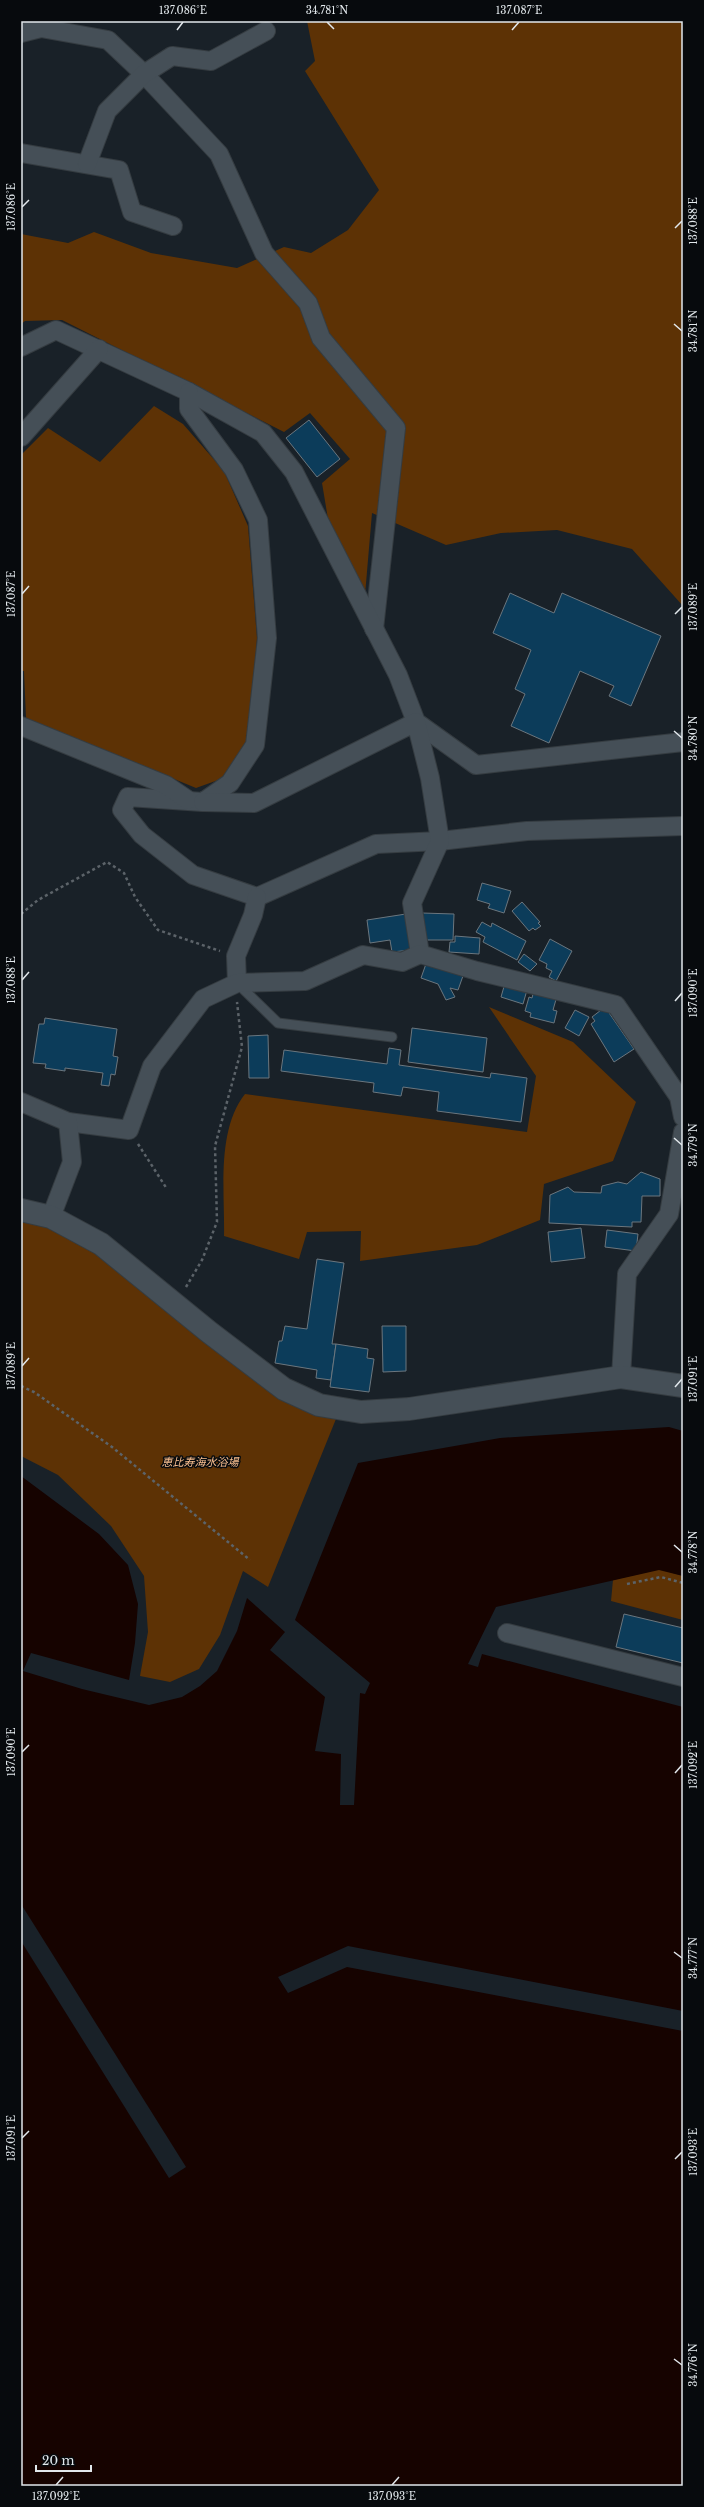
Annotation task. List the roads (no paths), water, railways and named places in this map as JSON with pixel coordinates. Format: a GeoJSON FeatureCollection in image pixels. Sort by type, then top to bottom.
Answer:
{"type":"FeatureCollection","features":[{"type":"Feature","properties":{"kind":"street"},"geometry":{"type":"LineString","coordinates":[[21,33],[41,28],[108,40],[144,74],[219,154],[264,253],[308,303],[321,338],[396,428],[374,629]]}},
{"type":"Feature","properties":{"kind":"street"},"geometry":{"type":"LineString","coordinates":[[86,164],[108,111],[144,74],[172,56],[211,61],[266,31]]}},
{"type":"Feature","properties":{"kind":"street"},"geometry":{"type":"LineString","coordinates":[[21,153],[119,170],[132,212],[172,226]]}},
{"type":"Feature","properties":{"kind":"street"},"geometry":{"type":"LineString","coordinates":[[21,347],[56,330],[99,349],[189,392],[263,433],[294,472],[398,675],[416,722],[430,778],[440,841],[412,903],[420,954]]}},
{"type":"Feature","properties":{"kind":"street"},"geometry":{"type":"LineString","coordinates":[[21,437],[99,349]]}},
{"type":"Feature","properties":{"kind":"street"},"geometry":{"type":"LineString","coordinates":[[189,392],[189,409],[234,470],[258,520],[267,638],[255,745],[230,783],[196,802]]}},
{"type":"Feature","properties":{"kind":"street"},"geometry":{"type":"LineString","coordinates":[[416,722],[254,803],[196,802],[128,797],[122,810],[142,835],[193,875],[257,897],[376,844],[440,841],[527,831],[683,826]]}},
{"type":"Feature","properties":{"kind":"street"},"geometry":{"type":"LineString","coordinates":[[416,722],[476,765],[683,742]]}},
{"type":"Feature","properties":{"kind":"street"},"geometry":{"type":"LineString","coordinates":[[21,726],[166,785],[196,802]]}},
{"type":"Feature","properties":{"kind":"street"},"geometry":{"type":"LineString","coordinates":[[232,985],[236,956],[253,915],[257,897]]}},
{"type":"Feature","properties":{"kind":"street"},"geometry":{"type":"LineString","coordinates":[[21,1102],[68,1122],[128,1130],[152,1066],[203,999],[232,985],[305,981],[363,955],[402,962],[420,954],[477,972],[616,1005],[679,1096],[683,1117]]}},
{"type":"Feature","properties":{"kind":"street"},"geometry":{"type":"LineString","coordinates":[[52,1217],[72,1162],[68,1122]]}},
{"type":"Feature","properties":{"kind":"street"},"geometry":{"type":"LineString","coordinates":[[621,1377],[627,1274],[669,1214],[683,1132]]}},
{"type":"Feature","properties":{"kind":"street"},"geometry":{"type":"LineString","coordinates":[[21,1210],[52,1217],[101,1244],[175,1305],[284,1389],[319,1405],[361,1412],[408,1409],[621,1377],[683,1386]]}},
{"type":"Feature","properties":{"kind":"street"},"geometry":{"type":"LineString","coordinates":[[507,1633],[683,1677]]}},
{"type":"Feature","properties":{"kind":"lane"},"geometry":{"type":"LineString","coordinates":[[232,985],[278,1023],[392,1038]]}},
{"type":"Feature","properties":{"kind":"park label","name":"恵比寿海水浴場"},"geometry":{"type":"Point","coordinates":[200,1462]}}]}
